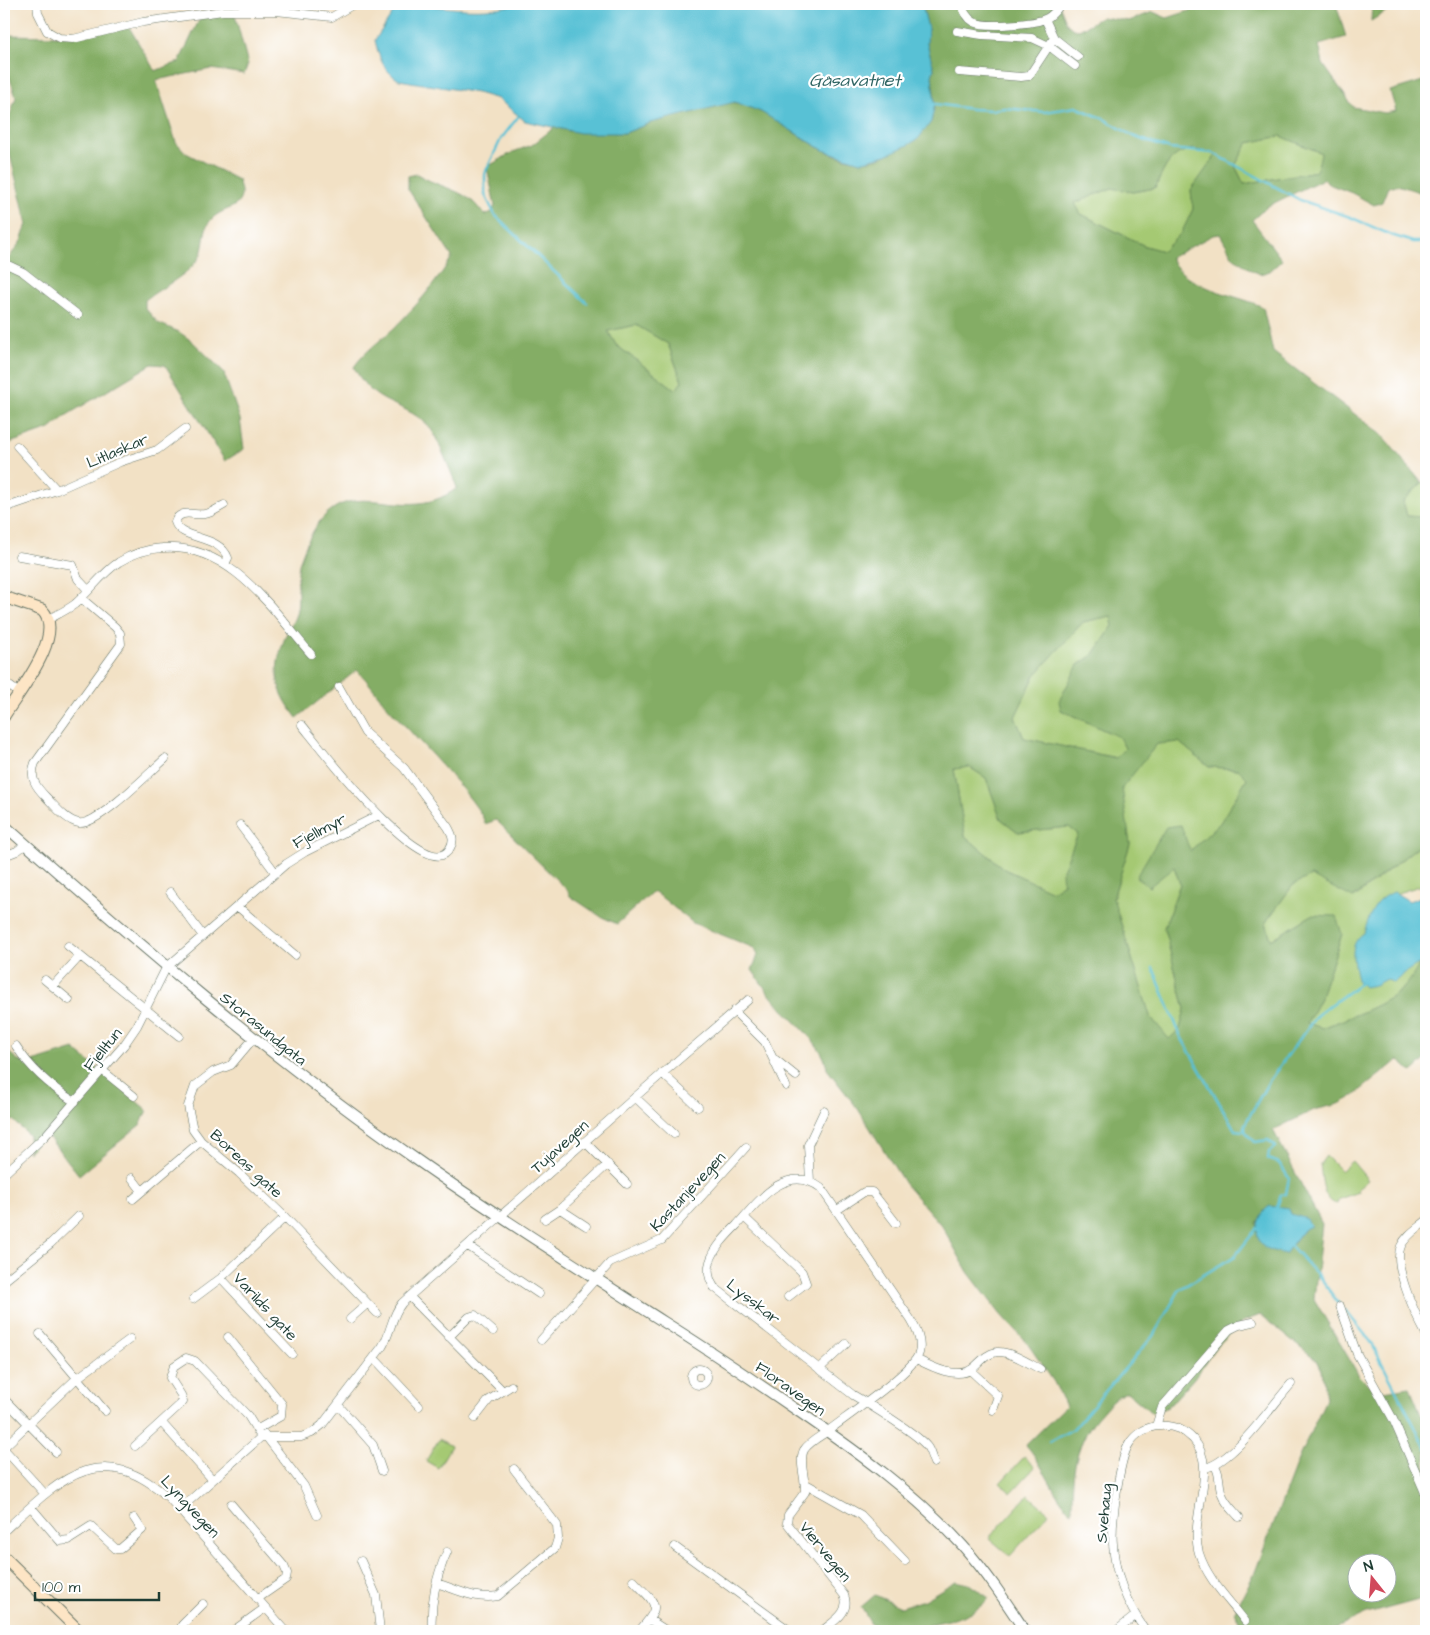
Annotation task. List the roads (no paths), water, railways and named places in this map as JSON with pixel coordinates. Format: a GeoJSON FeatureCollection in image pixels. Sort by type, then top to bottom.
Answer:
{"type":"FeatureCollection","features":[{"type":"Feature","properties":{"kind":"main road"},"geometry":{"type":"LineString","coordinates":[[4,597],[38,607],[49,619],[51,628],[46,644],[4,716]]}},
{"type":"Feature","properties":{"kind":"main road"},"geometry":{"type":"LineString","coordinates":[[4,1557],[79,1631]]}},
{"type":"Feature","properties":{"kind":"street"},"geometry":{"type":"LineString","coordinates":[[37,4],[40,19],[47,31],[66,39],[92,36],[143,22],[223,8],[332,17],[354,4]]}},
{"type":"Feature","properties":{"kind":"street"},"geometry":{"type":"LineString","coordinates":[[961,4],[966,16],[979,24],[998,25],[1045,19],[1052,15],[1060,4]]}},
{"type":"Feature","properties":{"kind":"street"},"geometry":{"type":"LineString","coordinates":[[1045,19],[1054,38],[1078,57]]}},
{"type":"Feature","properties":{"kind":"street"},"geometry":{"type":"LineString","coordinates":[[957,31],[982,35],[1032,38],[1049,46],[1075,66]]}},
{"type":"Feature","properties":{"kind":"street"},"geometry":{"type":"LineString","coordinates":[[959,72],[1025,77],[1033,73],[1054,38]]}},
{"type":"Feature","properties":{"kind":"street"},"geometry":{"type":"LineString","coordinates":[[4,263],[23,272],[78,315]]}},
{"type":"Feature","properties":{"kind":"street","name":"Litlaskar"},"geometry":{"type":"LineString","coordinates":[[4,508],[57,490],[120,462],[157,450],[185,429]]}},
{"type":"Feature","properties":{"kind":"street"},"geometry":{"type":"LineString","coordinates":[[17,446],[57,490]]}},
{"type":"Feature","properties":{"kind":"street"},"geometry":{"type":"LineString","coordinates":[[224,505],[208,514],[183,514],[175,522],[182,531],[221,547],[228,558],[225,564]]}},
{"type":"Feature","properties":{"kind":"street"},"geometry":{"type":"LineString","coordinates":[[49,619],[70,608],[120,561],[147,550],[173,547],[209,556],[225,564],[252,587],[311,654]]}},
{"type":"Feature","properties":{"kind":"street"},"geometry":{"type":"LineString","coordinates":[[19,556],[73,565],[78,579],[88,590]]}},
{"type":"Feature","properties":{"kind":"street"},"geometry":{"type":"LineString","coordinates":[[81,598],[116,627],[120,633],[121,644],[35,764],[32,773],[34,784],[67,818],[79,823],[86,823],[104,813],[165,759]]}},
{"type":"Feature","properties":{"kind":"street"},"geometry":{"type":"LineString","coordinates":[[4,682],[19,693]]}},
{"type":"Feature","properties":{"kind":"street"},"geometry":{"type":"LineString","coordinates":[[302,725],[379,815],[424,853],[434,857],[442,856],[448,852],[453,836],[448,827],[404,768],[365,733],[339,687]]}},
{"type":"Feature","properties":{"kind":"street","name":"Fjellmyr"},"geometry":{"type":"LineString","coordinates":[[166,968],[275,872],[305,852],[379,815]]}},
{"type":"Feature","properties":{"kind":"street","name":"Storasundgata"},"geometry":{"type":"LineString","coordinates":[[4,825],[166,968],[252,1039],[366,1124],[500,1216]]}},
{"type":"Feature","properties":{"kind":"street"},"geometry":{"type":"LineString","coordinates":[[240,826],[275,872]]}},
{"type":"Feature","properties":{"kind":"street"},"geometry":{"type":"LineString","coordinates":[[4,856],[17,851],[26,844]]}},
{"type":"Feature","properties":{"kind":"street"},"geometry":{"type":"LineString","coordinates":[[170,892],[202,936]]}},
{"type":"Feature","properties":{"kind":"street"},"geometry":{"type":"LineString","coordinates":[[237,906],[295,955]]}},
{"type":"Feature","properties":{"kind":"street"},"geometry":{"type":"LineString","coordinates":[[68,946],[179,1036]]}},
{"type":"Feature","properties":{"kind":"street"},"geometry":{"type":"LineString","coordinates":[[53,986],[80,956]]}},
{"type":"Feature","properties":{"kind":"street","name":"Fjelltun"},"geometry":{"type":"LineString","coordinates":[[4,1174],[45,1136],[124,1045],[146,1010],[166,968]]}},
{"type":"Feature","properties":{"kind":"street"},"geometry":{"type":"LineString","coordinates":[[45,980],[69,1000]]}},
{"type":"Feature","properties":{"kind":"street","name":"Tujavegen"},"geometry":{"type":"LineString","coordinates":[[261,1434],[295,1438],[307,1435],[322,1425],[387,1340],[395,1314],[410,1297],[662,1073],[748,1000]]}},
{"type":"Feature","properties":{"kind":"street"},"geometry":{"type":"LineString","coordinates":[[734,1011],[758,1034],[775,1060],[786,1086]]}},
{"type":"Feature","properties":{"kind":"street","name":"Boreas gate"},"geometry":{"type":"LineString","coordinates":[[252,1039],[231,1065],[204,1077],[195,1086],[188,1106],[193,1130],[201,1141],[239,1173],[284,1217],[377,1314]]}},
{"type":"Feature","properties":{"kind":"street"},"geometry":{"type":"LineString","coordinates":[[16,1046],[26,1062],[40,1076],[75,1102]]}},
{"type":"Feature","properties":{"kind":"street"},"geometry":{"type":"LineString","coordinates":[[775,1060],[796,1076]]}},
{"type":"Feature","properties":{"kind":"street"},"geometry":{"type":"LineString","coordinates":[[103,1071],[134,1096]]}},
{"type":"Feature","properties":{"kind":"street"},"geometry":{"type":"LineString","coordinates":[[662,1073],[698,1108]]}},
{"type":"Feature","properties":{"kind":"street"},"geometry":{"type":"LineString","coordinates":[[636,1097],[674,1134]]}},
{"type":"Feature","properties":{"kind":"street"},"geometry":{"type":"LineString","coordinates":[[824,1111],[808,1145],[810,1181],[821,1188],[837,1210],[911,1320],[920,1345],[916,1359],[909,1368],[805,1449],[802,1459],[806,1484],[862,1515],[905,1561]]}},
{"type":"Feature","properties":{"kind":"street"},"geometry":{"type":"LineString","coordinates":[[133,1199],[201,1141]]}},
{"type":"Feature","properties":{"kind":"street"},"geometry":{"type":"LineString","coordinates":[[585,1142],[627,1184]]}},
{"type":"Feature","properties":{"kind":"street","name":"Kastanjevegen"},"geometry":{"type":"LineString","coordinates":[[541,1340],[595,1278],[616,1260],[662,1240],[746,1147]]}},
{"type":"Feature","properties":{"kind":"street"},"geometry":{"type":"LineString","coordinates":[[545,1220],[560,1209],[608,1164]]}},
{"type":"Feature","properties":{"kind":"street"},"geometry":{"type":"LineString","coordinates":[[132,1178],[142,1191]]}},
{"type":"Feature","properties":{"kind":"street","name":"Lysskar"},"geometry":{"type":"LineString","coordinates":[[810,1181],[792,1180],[773,1187],[744,1216],[712,1257],[708,1269],[710,1280],[720,1293],[819,1369],[927,1446],[934,1463]]}},
{"type":"Feature","properties":{"kind":"street"},"geometry":{"type":"LineString","coordinates":[[837,1210],[864,1192],[872,1192],[896,1223]]}},
{"type":"Feature","properties":{"kind":"street"},"geometry":{"type":"LineString","coordinates":[[560,1209],[586,1226]]}},
{"type":"Feature","properties":{"kind":"street"},"geometry":{"type":"LineString","coordinates":[[4,1281],[50,1244],[79,1216]]}},
{"type":"Feature","properties":{"kind":"street","name":"Floravegen"},"geometry":{"type":"LineString","coordinates":[[500,1216],[727,1362],[827,1431],[900,1485],[938,1520],[981,1567],[1025,1631]]}},
{"type":"Feature","properties":{"kind":"street","name":"Lysskar"},"geometry":{"type":"LineString","coordinates":[[744,1216],[806,1278],[803,1286],[788,1296]]}},
{"type":"Feature","properties":{"kind":"street","name":"Varilds gate"},"geometry":{"type":"LineString","coordinates":[[193,1299],[221,1278],[284,1217]]}},
{"type":"Feature","properties":{"kind":"street"},"geometry":{"type":"LineString","coordinates":[[1426,1222],[1406,1238],[1399,1254],[1411,1302],[1426,1334]]}},
{"type":"Feature","properties":{"kind":"street"},"geometry":{"type":"LineString","coordinates":[[468,1246],[539,1294]]}},
{"type":"Feature","properties":{"kind":"street","name":"Varilds gate"},"geometry":{"type":"LineString","coordinates":[[221,1278],[292,1354]]}},
{"type":"Feature","properties":{"kind":"street"},"geometry":{"type":"LineString","coordinates":[[410,1297],[501,1389]]}},
{"type":"Feature","properties":{"kind":"street"},"geometry":{"type":"LineString","coordinates":[[350,1320],[368,1304]]}},
{"type":"Feature","properties":{"kind":"street"},"geometry":{"type":"LineString","coordinates":[[1340,1306],[1357,1354],[1393,1418],[1426,1495]]}},
{"type":"Feature","properties":{"kind":"street"},"geometry":{"type":"LineString","coordinates":[[448,1337],[472,1316],[478,1316],[494,1331]]}},
{"type":"Feature","properties":{"kind":"street"},"geometry":{"type":"LineString","coordinates":[[1246,1621],[1209,1575],[1198,1552],[1196,1525],[1205,1468],[1201,1452],[1193,1439],[1171,1426],[1156,1426],[1162,1407],[1229,1330],[1239,1325],[1253,1322]]}},
{"type":"Feature","properties":{"kind":"street"},"geometry":{"type":"LineString","coordinates":[[40,1334],[76,1379],[105,1411]]}},
{"type":"Feature","properties":{"kind":"street"},"geometry":{"type":"LineString","coordinates":[[179,1510],[281,1416],[282,1404],[228,1337]]}},
{"type":"Feature","properties":{"kind":"street"},"geometry":{"type":"LineString","coordinates":[[45,1494],[4,1448],[76,1379],[130,1339]]}},
{"type":"Feature","properties":{"kind":"street"},"geometry":{"type":"LineString","coordinates":[[819,1369],[846,1344]]}},
{"type":"Feature","properties":{"kind":"street"},"geometry":{"type":"LineString","coordinates":[[916,1359],[944,1370],[970,1370],[987,1355],[998,1352],[1040,1368]]}},
{"type":"Feature","properties":{"kind":"street"},"geometry":{"type":"LineString","coordinates":[[136,1446],[183,1402],[182,1395],[170,1378],[174,1366],[186,1358],[195,1361],[261,1434],[304,1486],[317,1515]]}},
{"type":"Feature","properties":{"kind":"street"},"geometry":{"type":"LineString","coordinates":[[374,1358],[419,1406]]}},
{"type":"Feature","properties":{"kind":"street"},"geometry":{"type":"LineString","coordinates":[[970,1370],[998,1396],[993,1410]]}},
{"type":"Feature","properties":{"kind":"street"},"geometry":{"type":"LineString","coordinates":[[1205,1468],[1215,1466],[1231,1454],[1291,1384]]}},
{"type":"Feature","properties":{"kind":"street"},"geometry":{"type":"LineString","coordinates":[[475,1418],[489,1400],[501,1389],[511,1386]]}},
{"type":"Feature","properties":{"kind":"street"},"geometry":{"type":"LineString","coordinates":[[4,1399],[27,1425],[56,1452]]}},
{"type":"Feature","properties":{"kind":"street"},"geometry":{"type":"LineString","coordinates":[[338,1405],[373,1445],[382,1471]]}},
{"type":"Feature","properties":{"kind":"street"},"geometry":{"type":"LineString","coordinates":[[162,1423],[212,1479]]}},
{"type":"Feature","properties":{"kind":"street","name":"Svehaug"},"geometry":{"type":"LineString","coordinates":[[1146,1631],[1135,1616],[1120,1577],[1113,1544],[1113,1527],[1123,1457],[1128,1445],[1143,1430],[1156,1426]]}},
{"type":"Feature","properties":{"kind":"street"},"geometry":{"type":"LineString","coordinates":[[1215,1466],[1219,1472],[1221,1492],[1225,1501],[1240,1517]]}},
{"type":"Feature","properties":{"kind":"street","name":"Lyngvegen"},"geometry":{"type":"LineString","coordinates":[[4,1531],[45,1494],[73,1475],[85,1471],[111,1468],[137,1474],[148,1481],[179,1510],[286,1631]]}},
{"type":"Feature","properties":{"kind":"street"},"geometry":{"type":"LineString","coordinates":[[437,1582],[474,1596],[487,1598],[498,1596],[555,1548],[558,1538],[557,1525],[514,1469]]}},
{"type":"Feature","properties":{"kind":"street","name":"Viervegen"},"geometry":{"type":"LineString","coordinates":[[806,1484],[805,1492],[788,1515],[787,1523],[844,1595],[847,1603],[845,1610],[822,1631]]}},
{"type":"Feature","properties":{"kind":"street"},"geometry":{"type":"LineString","coordinates":[[231,1504],[288,1573],[286,1579],[257,1599]]}},
{"type":"Feature","properties":{"kind":"street"},"geometry":{"type":"LineString","coordinates":[[31,1507],[60,1541],[68,1540],[91,1526],[116,1549],[120,1549],[142,1530],[142,1527],[134,1518]]}},
{"type":"Feature","properties":{"kind":"street"},"geometry":{"type":"LineString","coordinates":[[675,1547],[790,1631]]}},
{"type":"Feature","properties":{"kind":"street"},"geometry":{"type":"LineString","coordinates":[[432,1631],[431,1614],[437,1582],[447,1552]]}},
{"type":"Feature","properties":{"kind":"street"},"geometry":{"type":"LineString","coordinates":[[361,1561],[376,1595],[380,1631]]}},
{"type":"Feature","properties":{"kind":"street"},"geometry":{"type":"LineString","coordinates":[[633,1580],[652,1601],[655,1612],[639,1631]]}},
{"type":"Feature","properties":{"kind":"street"},"geometry":{"type":"LineString","coordinates":[[180,1631],[182,1625],[203,1604]]}},
{"type":"Feature","properties":{"kind":"street"},"geometry":{"type":"LineString","coordinates":[[233,1631],[265,1608]]}},
{"type":"Feature","properties":{"kind":"street"},"geometry":{"type":"LineString","coordinates":[[1116,1631],[1135,1616]]}},
{"type":"Feature","properties":{"kind":"street"},"geometry":{"type":"LineString","coordinates":[[650,1620],[667,1631]]}},
{"type":"Feature","properties":{"kind":"water","name":"Gåsavatnet"},"geometry":{"type":"Polygon","coordinates":[[[399,4],[486,9],[516,4],[922,4],[928,28],[927,44],[934,69],[932,76],[935,104],[931,122],[918,139],[886,155],[860,162],[823,150],[761,112],[735,102],[650,123],[625,133],[580,133],[525,121],[498,99],[477,93],[399,80],[382,63],[375,40],[399,4]]]}},
{"type":"Feature","properties":{"kind":"water"},"geometry":{"type":"Polygon","coordinates":[[[1394,892],[1409,901],[1426,895],[1426,962],[1413,967],[1394,983],[1386,979],[1375,985],[1364,987],[1357,980],[1353,961],[1355,943],[1364,933],[1374,908],[1382,899],[1394,892]]]}},
{"type":"Feature","properties":{"kind":"water"},"geometry":{"type":"Polygon","coordinates":[[[1270,1206],[1289,1209],[1291,1214],[1307,1219],[1311,1226],[1303,1230],[1285,1254],[1273,1251],[1262,1245],[1257,1235],[1260,1218],[1270,1206]]]}},
{"type":"Feature","properties":{"kind":"waterway"},"geometry":{"type":"LineString","coordinates":[[935,104],[972,109],[992,110],[1004,108],[1044,112],[1076,107],[1104,119],[1135,137],[1170,149],[1213,153],[1300,200],[1350,217],[1391,235],[1413,242],[1426,242]]}},
{"type":"Feature","properties":{"kind":"waterway"},"geometry":{"type":"LineString","coordinates":[[518,117],[501,139],[485,173],[485,195],[495,215],[587,303]]}},
{"type":"Feature","properties":{"kind":"waterway"},"geometry":{"type":"LineString","coordinates":[[1153,968],[1181,1037],[1235,1130],[1245,1131]]}},
{"type":"Feature","properties":{"kind":"waterway"},"geometry":{"type":"LineString","coordinates":[[1277,1207],[1281,1195],[1286,1194],[1289,1178],[1279,1163],[1268,1159],[1269,1152],[1276,1147],[1268,1140],[1255,1142],[1245,1131],[1245,1124],[1269,1081],[1317,1015],[1362,982]]}},
{"type":"Feature","properties":{"kind":"waterway"},"geometry":{"type":"LineString","coordinates":[[1049,1442],[1073,1429],[1153,1336],[1180,1289],[1235,1256],[1257,1228]]}},
{"type":"Feature","properties":{"kind":"waterway"},"geometry":{"type":"LineString","coordinates":[[1291,1246],[1317,1274],[1339,1304]]}},
{"type":"Feature","properties":{"kind":"waterway"},"geometry":{"type":"LineString","coordinates":[[1345,1310],[1371,1342],[1426,1448]]}}]}
